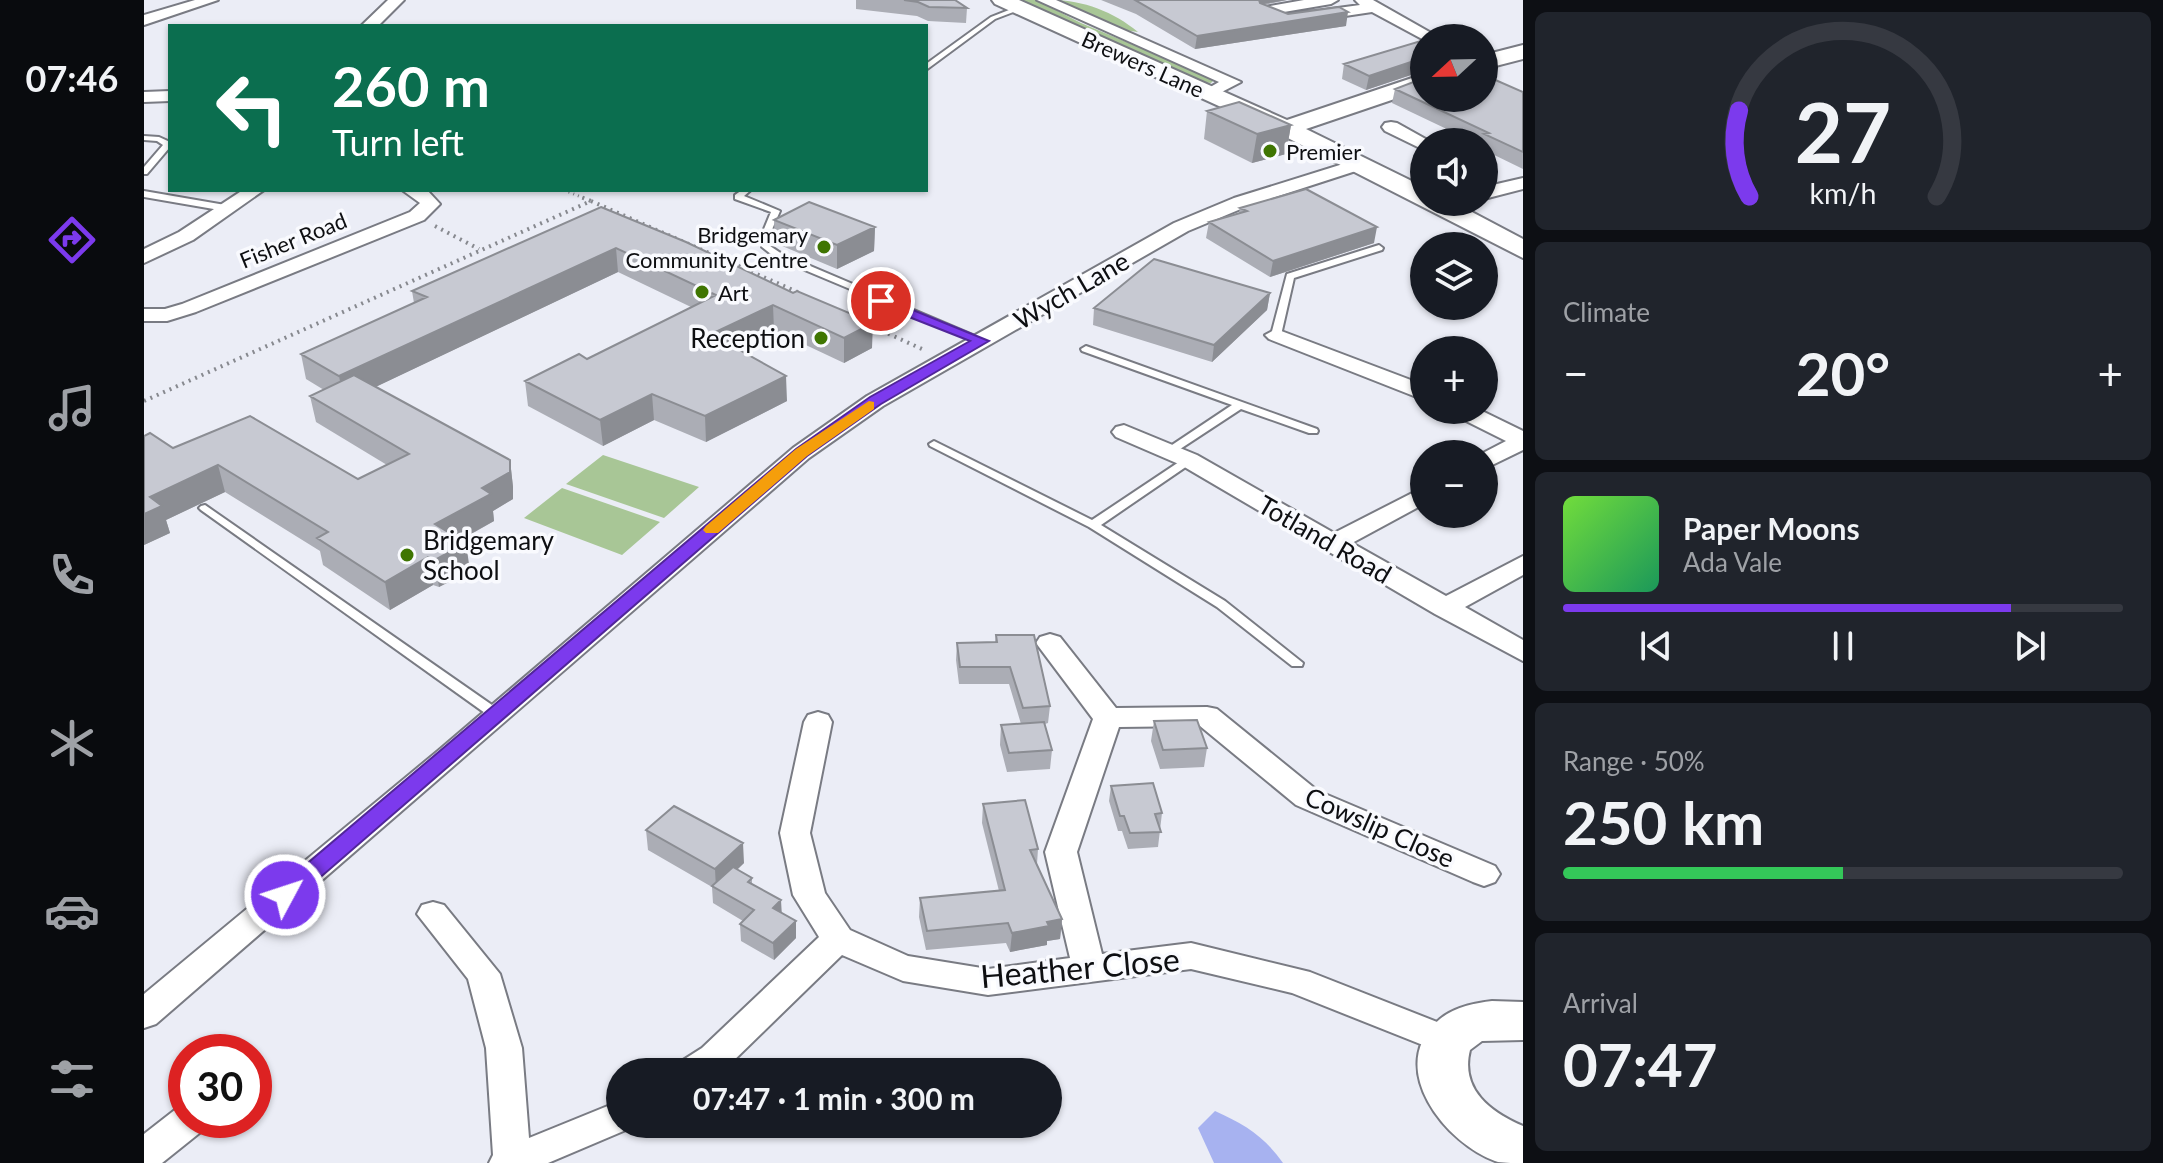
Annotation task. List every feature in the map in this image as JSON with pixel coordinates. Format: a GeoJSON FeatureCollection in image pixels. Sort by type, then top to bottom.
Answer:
{"type":"FeatureCollection","features":[{"type":"Feature","properties":{"kind":"street"},"geometry":{"type":"LineString","coordinates":[[144,20],[211,0]]}},
{"type":"Feature","properties":{"kind":"street"},"geometry":{"type":"LineString","coordinates":[[371,24],[397,0]]}},
{"type":"Feature","properties":{"kind":"street"},"geometry":{"type":"LineString","coordinates":[[1044,0],[1233,82],[1208,93]]}},
{"type":"Feature","properties":{"kind":"street"},"geometry":{"type":"LineString","coordinates":[[1080,0],[1132,20],[1150,34],[1139,42]]}},
{"type":"Feature","properties":{"kind":"street"},"geometry":{"type":"LineString","coordinates":[[1331,0],[1270,10],[1266,14],[1285,20],[1368,3],[1410,26]]}},
{"type":"Feature","properties":{"kind":"street","name":"Brewers Lane"},"geometry":{"type":"LineString","coordinates":[[1010,4],[1286,128],[1410,188]]}},
{"type":"Feature","properties":{"kind":"street"},"geometry":{"type":"LineString","coordinates":[[1498,58],[1523,52]]}},
{"type":"Feature","properties":{"kind":"street"},"geometry":{"type":"LineString","coordinates":[[1286,128],[1410,86]]}},
{"type":"Feature","properties":{"kind":"street"},"geometry":{"type":"LineString","coordinates":[[144,97],[168,96]]}},
{"type":"Feature","properties":{"kind":"street"},"geometry":{"type":"LineString","coordinates":[[1391,127],[1410,137]]}},
{"type":"Feature","properties":{"kind":"street","name":"Wych Lane"},"geometry":{"type":"LineString","coordinates":[[144,1014],[801,453],[875,401],[1181,227],[1241,202],[1359,164]]}},
{"type":"Feature","properties":{"kind":"street"},"geometry":{"type":"LineString","coordinates":[[144,257],[231,209],[252,192]]}},
{"type":"Feature","properties":{"kind":"street"},"geometry":{"type":"LineString","coordinates":[[416,192],[431,204],[417,216]]}},
{"type":"Feature","properties":{"kind":"street","name":"Fisher Road"},"geometry":{"type":"LineString","coordinates":[[144,315],[167,315],[189,308],[417,216]]}},
{"type":"Feature","properties":{"kind":"street","name":"Brewers Lane"},"geometry":{"type":"LineString","coordinates":[[1463,216],[1523,250]]}},
{"type":"Feature","properties":{"kind":"street"},"geometry":{"type":"LineString","coordinates":[[1276,335],[1410,388]]}},
{"type":"Feature","properties":{"kind":"street"},"geometry":{"type":"LineString","coordinates":[[1490,424],[1523,441]]}},
{"type":"Feature","properties":{"kind":"street","name":"Totland Road"},"geometry":{"type":"LineString","coordinates":[[1124,432],[1180,455],[1523,652]]}},
{"type":"Feature","properties":{"kind":"street"},"geometry":{"type":"LineString","coordinates":[[1498,454],[1523,441]]}},
{"type":"Feature","properties":{"kind":"street"},"geometry":{"type":"LineString","coordinates":[[1333,543],[1410,502]]}},
{"type":"Feature","properties":{"kind":"street"},"geometry":{"type":"LineString","coordinates":[[1444,608],[1523,564]]}},
{"type":"Feature","properties":{"kind":"street"},"geometry":{"type":"LineString","coordinates":[[1050,643],[1108,718],[1061,852],[1089,970]]}},
{"type":"Feature","properties":{"kind":"street","name":"Cowslip Close"},"geometry":{"type":"LineString","coordinates":[[1108,718],[1207,716],[1307,798],[1484,874]]}},
{"type":"Feature","properties":{"kind":"street"},"geometry":{"type":"LineString","coordinates":[[714,1058],[838,939],[809,895],[795,833],[818,722]]}},
{"type":"Feature","properties":{"kind":"street"},"geometry":{"type":"LineString","coordinates":[[433,914],[483,974],[504,1048],[510,1162],[606,1122]]}},
{"type":"Feature","properties":{"kind":"street","name":"Heather Close"},"geometry":{"type":"LineString","coordinates":[[838,939],[903,968],[988,982],[1191,956],[1298,981],[1448,1041]]}},
{"type":"Feature","properties":{"kind":"street"},"geometry":{"type":"LineString","coordinates":[[1520,1163],[1523,1151],[1489,1135],[1463,1114],[1445,1088],[1441,1060],[1448,1041],[1464,1027],[1477,1021],[1501,1018],[1523,1021]]}},
{"type":"Feature","properties":{"kind":"street"},"geometry":{"type":"LineString","coordinates":[[144,1156],[168,1137]]}},
{"type":"Feature","properties":{"kind":"lane"},"geometry":{"type":"LineString","coordinates":[[928,67],[1010,4]]}},
{"type":"Feature","properties":{"kind":"lane"},"geometry":{"type":"LineString","coordinates":[[144,138],[159,139],[168,144],[144,172]]}},
{"type":"Feature","properties":{"kind":"lane"},"geometry":{"type":"LineString","coordinates":[[144,194],[231,209]]}},
{"type":"Feature","properties":{"kind":"lane"},"geometry":{"type":"LineString","coordinates":[[739,196],[776,211],[766,234],[766,247],[779,256],[982,341]]}},
{"type":"Feature","properties":{"kind":"lane"},"geometry":{"type":"LineString","coordinates":[[1276,335],[1290,276],[1379,248]]}},
{"type":"Feature","properties":{"kind":"lane"},"geometry":{"type":"LineString","coordinates":[[1086,349],[1313,431]]}},
{"type":"Feature","properties":{"kind":"lane"},"geometry":{"type":"LineString","coordinates":[[1093,525],[1240,405]]}},
{"type":"Feature","properties":{"kind":"lane"},"geometry":{"type":"LineString","coordinates":[[934,444],[1093,525],[1221,604],[1297,663]]}},
{"type":"Feature","properties":{"kind":"lane"},"geometry":{"type":"LineString","coordinates":[[205,508],[497,715]]}},
{"type":"Feature","properties":{"kind":"path"},"geometry":{"type":"LineString","coordinates":[[569,192],[815,300]]}},
{"type":"Feature","properties":{"kind":"path"},"geometry":{"type":"LineString","coordinates":[[144,401],[591,201]]}},
{"type":"Feature","properties":{"kind":"path"},"geometry":{"type":"LineString","coordinates":[[417,216],[480,250]]}},
{"type":"Feature","properties":{"kind":"path"},"geometry":{"type":"LineString","coordinates":[[868,324],[947,360]]}},
{"type":"Feature","properties":{"kind":"green space"},"geometry":{"type":"Polygon","coordinates":[[[1017,0],[1036,0],[1081,23],[1215,79],[1211,83],[1200,82],[1017,0]]]}},
{"type":"Feature","properties":{"kind":"green space"},"geometry":{"type":"Polygon","coordinates":[[[1052,0],[1098,8],[1138,32],[1124,30],[1052,0]]]}},
{"type":"Feature","properties":{"kind":"green space"},"geometry":{"type":"Polygon","coordinates":[[[603,455],[699,487],[664,518],[566,484],[603,455]]]}},
{"type":"Feature","properties":{"kind":"green space"},"geometry":{"type":"Polygon","coordinates":[[[562,488],[660,522],[622,555],[524,518],[562,488]]]}},
{"type":"Feature","properties":{"kind":"water"},"geometry":{"type":"Polygon","coordinates":[[[1215,1111],[1253,1132],[1283,1163],[1214,1163],[1198,1128],[1215,1111]]]}},
{"type":"Feature","properties":{"kind":"building"},"geometry":{"type":"Polygon","coordinates":[[[904,0],[955,0],[967,8],[929,7],[904,0]]]}},
{"type":"Feature","properties":{"kind":"building"},"geometry":{"type":"Polygon","coordinates":[[[1135,0],[1259,0],[1288,14],[1339,7],[1348,12],[1197,36],[1135,0]]]}},
{"type":"Feature","properties":{"kind":"building"},"geometry":{"type":"Polygon","coordinates":[[[1410,44],[1410,62],[1369,76],[1344,64],[1410,44]]]}},
{"type":"Feature","properties":{"kind":"building"},"geometry":{"type":"Polygon","coordinates":[[[1498,81],[1523,92],[1523,152],[1498,140],[1498,128],[1478,128],[1444,112],[1498,112],[1498,81]]]}},
{"type":"Feature","properties":{"kind":"building"},"geometry":{"type":"Polygon","coordinates":[[[1410,83],[1410,96],[1395,89],[1410,83]]]}},
{"type":"Feature","properties":{"kind":"building"},"geometry":{"type":"Polygon","coordinates":[[[1239,102],[1291,125],[1257,134],[1207,111],[1239,102]]]}},
{"type":"Feature","properties":{"kind":"building"},"geometry":{"type":"Polygon","coordinates":[[[1306,189],[1377,227],[1273,261],[1209,222],[1247,211],[1240,208],[1306,189]]]}},
{"type":"Feature","properties":{"kind":"building"},"geometry":{"type":"Polygon","coordinates":[[[809,202],[875,227],[837,245],[774,220],[809,202]]]}},
{"type":"Feature","properties":{"kind":"building"},"geometry":{"type":"Polygon","coordinates":[[[601,207],[686,242],[793,293],[797,291],[873,323],[844,338],[773,305],[711,334],[786,376],[705,416],[652,394],[600,420],[525,381],[579,354],[587,359],[716,295],[616,248],[339,376],[301,354],[427,297],[412,291],[601,207]]]}},
{"type":"Feature","properties":{"kind":"building"},"geometry":{"type":"Polygon","coordinates":[[[1154,259],[1270,293],[1214,345],[1094,308],[1154,259]]]}},
{"type":"Feature","properties":{"kind":"building"},"geometry":{"type":"Polygon","coordinates":[[[354,375],[510,460],[510,472],[482,488],[491,494],[435,524],[466,543],[435,560],[428,557],[385,582],[317,538],[328,532],[218,465],[150,497],[162,506],[144,514],[144,436],[150,433],[173,448],[250,416],[358,479],[409,454],[310,396],[354,375]]]}},
{"type":"Feature","properties":{"kind":"building"},"geometry":{"type":"Polygon","coordinates":[[[996,635],[1034,635],[1050,706],[1023,708],[1010,667],[960,667],[957,643],[997,642],[996,635]]]}},
{"type":"Feature","properties":{"kind":"building"},"geometry":{"type":"Polygon","coordinates":[[[1197,720],[1207,748],[1163,750],[1154,721],[1197,720]]]}},
{"type":"Feature","properties":{"kind":"building"},"geometry":{"type":"Polygon","coordinates":[[[1044,722],[1052,750],[1009,753],[1001,725],[1044,722]]]}},
{"type":"Feature","properties":{"kind":"building"},"geometry":{"type":"Polygon","coordinates":[[[1153,783],[1162,813],[1155,814],[1161,832],[1130,833],[1124,816],[1120,816],[1111,786],[1153,783]]]}},
{"type":"Feature","properties":{"kind":"building"},"geometry":{"type":"Polygon","coordinates":[[[1025,800],[1038,849],[1030,850],[1062,919],[1047,922],[1049,926],[1012,933],[1008,923],[927,931],[920,898],[1005,890],[983,804],[1025,800]]]}},
{"type":"Feature","properties":{"kind":"building"},"geometry":{"type":"Polygon","coordinates":[[[674,806],[743,843],[715,869],[646,830],[674,806]]]}},
{"type":"Feature","properties":{"kind":"building"},"geometry":{"type":"Polygon","coordinates":[[[733,867],[752,878],[748,882],[781,900],[773,908],[796,921],[773,943],[740,924],[754,910],[712,886],[733,867]]]}},
{"type":"Feature","properties":{"kind":"slow traffic"},"geometry":{"type":"LineString","coordinates":[[712,530],[801,453],[869,405]]}},
{"type":"Feature","properties":{"kind":"place","name":"Premier"},"geometry":{"type":"Point","coordinates":[1270,151]}},
{"type":"Feature","properties":{"kind":"place","name":"Bridgemary Community Centre"},"geometry":{"type":"Point","coordinates":[824,247]}},
{"type":"Feature","properties":{"kind":"place","name":"Art"},"geometry":{"type":"Point","coordinates":[702,292]}},
{"type":"Feature","properties":{"kind":"place","name":"Reception"},"geometry":{"type":"Point","coordinates":[821,338]}},
{"type":"Feature","properties":{"kind":"place","name":"Bridgemary School"},"geometry":{"type":"Point","coordinates":[407,555]}},
{"type":"Feature","properties":{"kind":"route"},"geometry":{"type":"LineString","coordinates":[[285,895],[801,453],[875,401],[982,341],[881,301]]}}]}
